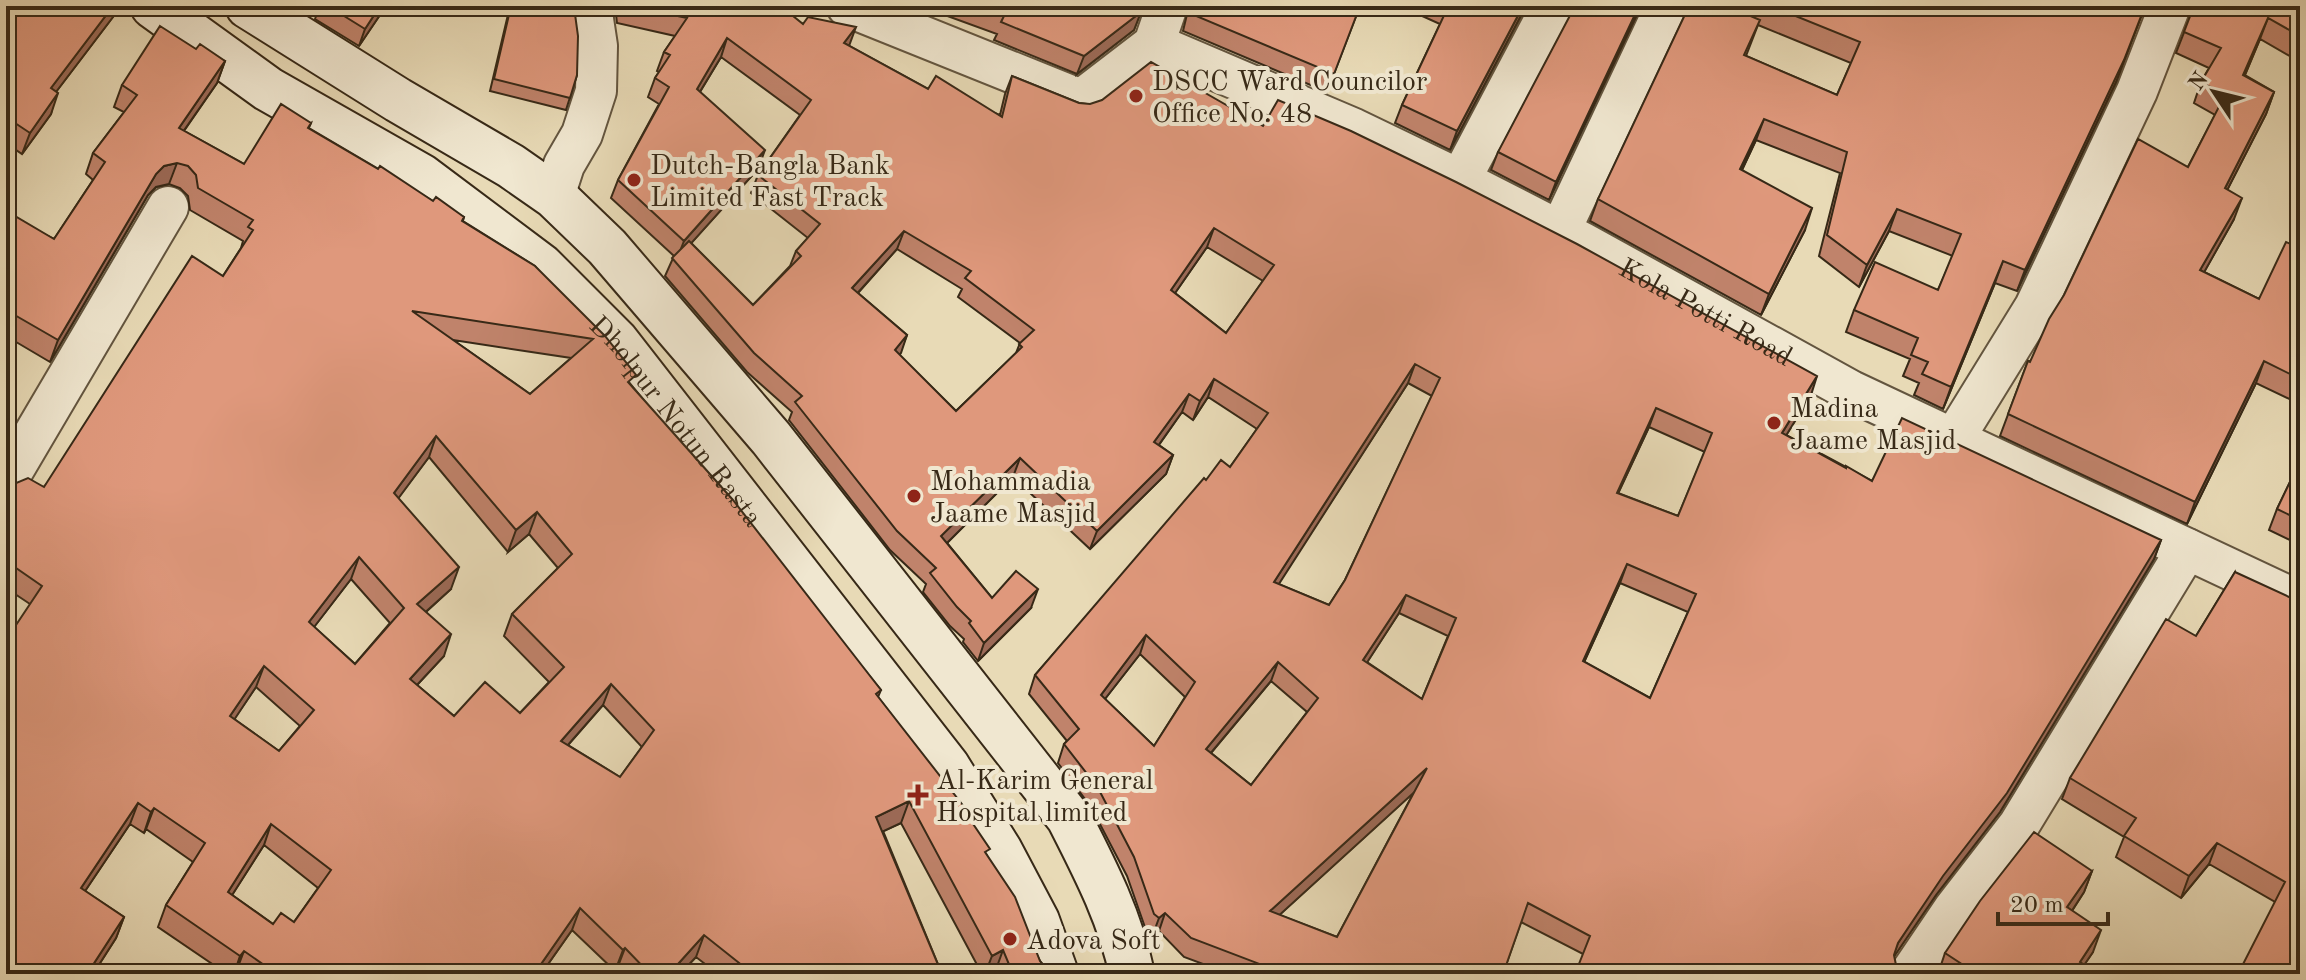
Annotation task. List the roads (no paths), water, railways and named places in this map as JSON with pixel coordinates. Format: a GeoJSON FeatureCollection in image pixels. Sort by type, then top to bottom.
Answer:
{"type":"FeatureCollection","features":[{"type":"Feature","properties":{"kind":"main road","name":"Dholpur Notun Rasta"},"geometry":{"type":"LineString","coordinates":[[153,6],[268,89],[433,185],[541,266],[616,341],[947,766],[1000,851],[1037,921],[1056,974]]}},
{"type":"Feature","properties":{"kind":"main road","name":"Dholpur Notun Rasta"},"geometry":{"type":"LineString","coordinates":[[248,6],[511,166],[554,196],[607,247],[771,438],[1069,818],[1106,889],[1126,945],[1132,974]]}},
{"type":"Feature","properties":{"kind":"street"},"geometry":{"type":"LineString","coordinates":[[554,196],[564,165],[582,134],[596,91],[597,46],[591,6]]}},
{"type":"Feature","properties":{"kind":"street"},"geometry":{"type":"LineString","coordinates":[[847,6],[1081,100],[1154,44],[1167,6]]}},
{"type":"Feature","properties":{"kind":"street"},"geometry":{"type":"LineString","coordinates":[[1460,180],[1552,6]]}},
{"type":"Feature","properties":{"kind":"street"},"geometry":{"type":"LineString","coordinates":[[1560,231],[1666,6]]}},
{"type":"Feature","properties":{"kind":"street"},"geometry":{"type":"LineString","coordinates":[[1953,440],[2035,307],[2137,91],[2170,6]]}},
{"type":"Feature","properties":{"kind":"street","name":"Kola Potti Road"},"geometry":{"type":"LineString","coordinates":[[1154,44],[1354,129],[1460,180],[1560,231],[1851,391],[2187,549],[2298,597]]}},
{"type":"Feature","properties":{"kind":"street"},"geometry":{"type":"LineString","coordinates":[[6,482],[168,207]]}},
{"type":"Feature","properties":{"kind":"street"},"geometry":{"type":"LineString","coordinates":[[1910,974],[1954,909],[2019,825],[2187,549]]}},
{"type":"Feature","properties":{"kind":"place","name":"DSCC Ward Councilor Office No. 48"},"geometry":{"type":"Point","coordinates":[1136,96]}},
{"type":"Feature","properties":{"kind":"place","name":"Dutch-Bangla Bank Limited Fast Track"},"geometry":{"type":"Point","coordinates":[634,180]}},
{"type":"Feature","properties":{"kind":"place","name":"Madina Jaame Masjid"},"geometry":{"type":"Point","coordinates":[1774,423]}},
{"type":"Feature","properties":{"kind":"place","name":"Mohammadia Jaame Masjid"},"geometry":{"type":"Point","coordinates":[914,496]}},
{"type":"Feature","properties":{"kind":"place","name":"Al-Karim General Hospital limited"},"geometry":{"type":"Point","coordinates":[918,795]}},
{"type":"Feature","properties":{"kind":"place","name":"Adova Soft"},"geometry":{"type":"Point","coordinates":[1010,939]}}]}
